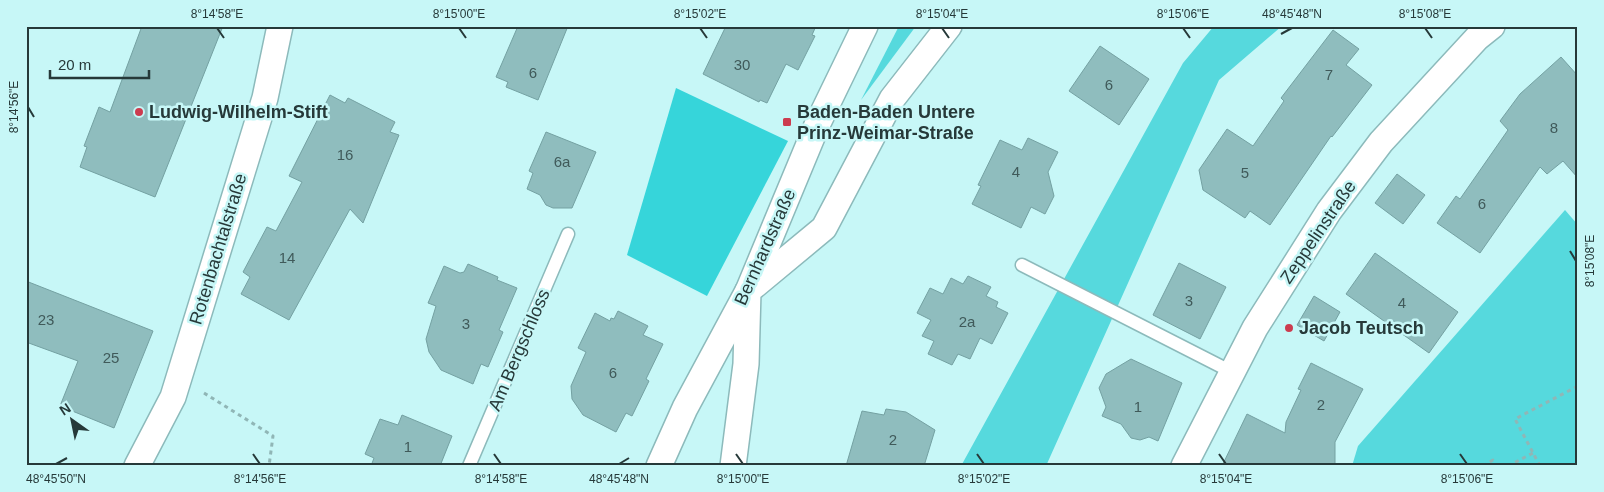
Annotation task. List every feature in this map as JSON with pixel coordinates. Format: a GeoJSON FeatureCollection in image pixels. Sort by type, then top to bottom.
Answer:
{"type":"FeatureCollection","features":[{"type":"Feature","properties":{"kind":"street","name":"Rotenbachtalstraße"},"geometry":{"type":"LineString","coordinates":[[137,466],[173,397],[266,98],[280,26]]}},
{"type":"Feature","properties":{"kind":"street","name":"Bernhardstraße"},"geometry":{"type":"LineString","coordinates":[[659,466],[685,408],[748,291],[817,125],[865,26]]}},
{"type":"Feature","properties":{"kind":"street"},"geometry":{"type":"LineString","coordinates":[[733,466],[746,364],[748,291],[824,228],[892,100],[948,26]]}},
{"type":"Feature","properties":{"kind":"street","name":"Zeppelinstraße"},"geometry":{"type":"LineString","coordinates":[[1184,466],[1255,328],[1329,211],[1381,142],[1477,38],[1492,26]]}},
{"type":"Feature","properties":{"kind":"lane","name":"Am Bergschloss"},"geometry":{"type":"LineString","coordinates":[[469,466],[568,234]]}},
{"type":"Feature","properties":{"kind":"lane"},"geometry":{"type":"LineString","coordinates":[[1022,265],[1232,372]]}},
{"type":"Feature","properties":{"kind":"path"},"geometry":{"type":"LineString","coordinates":[[1540,466],[1515,419],[1578,386]]}},
{"type":"Feature","properties":{"kind":"path"},"geometry":{"type":"LineString","coordinates":[[206,395],[273,436],[269,466]]}},
{"type":"Feature","properties":{"kind":"path"},"geometry":{"type":"LineString","coordinates":[[1508,466],[1533,453]]}},
{"type":"Feature","properties":{"kind":"path"},"geometry":{"type":"LineString","coordinates":[[1483,466],[1493,460],[1497,466]]}},
{"type":"Feature","properties":{"kind":"shaded area"},"geometry":{"type":"Polygon","coordinates":[[[899,26],[916,26],[861,100],[899,26]]]}},
{"type":"Feature","properties":{"kind":"shaded area"},"geometry":{"type":"Polygon","coordinates":[[[1214,26],[1282,26],[1219,80],[1046,466],[961,466],[1183,63],[1214,26]]]}},
{"type":"Feature","properties":{"kind":"shaded area"},"geometry":{"type":"Polygon","coordinates":[[[676,88],[788,141],[707,296],[627,255],[676,88]]]}},
{"type":"Feature","properties":{"kind":"shaded area"},"geometry":{"type":"Polygon","coordinates":[[[1565,210],[1578,225],[1578,466],[1352,466],[1358,446],[1565,210]]]}},
{"type":"Feature","properties":{"kind":"building","name":"Ludwig-Wilhelm-Stift"},"geometry":{"type":"Polygon","coordinates":[[[142,26],[223,26],[155,197],[80,167],[87,147],[84,146],[99,107],[110,112],[142,26]]]}},
{"type":"Feature","properties":{"kind":"building"},"geometry":{"type":"Polygon","coordinates":[[[518,26],[568,26],[538,100],[506,87],[508,82],[496,77],[518,26]]]}},
{"type":"Feature","properties":{"kind":"building"},"geometry":{"type":"Polygon","coordinates":[[[726,26],[816,26],[812,35],[815,36],[798,70],[786,64],[767,103],[760,100],[759,102],[703,74],[726,26]]]}},
{"type":"Feature","properties":{"kind":"building"},"geometry":{"type":"Polygon","coordinates":[[[1333,30],[1359,49],[1346,65],[1372,85],[1331,136],[1270,225],[1250,211],[1245,218],[1203,190],[1199,170],[1227,129],[1253,146],[1284,101],[1281,98],[1333,30]]]}},
{"type":"Feature","properties":{"kind":"building"},"geometry":{"type":"Polygon","coordinates":[[[1100,46],[1149,79],[1119,125],[1069,91],[1100,46]]]}},
{"type":"Feature","properties":{"kind":"building"},"geometry":{"type":"Polygon","coordinates":[[[1561,57],[1578,76],[1578,178],[1563,161],[1547,174],[1540,167],[1480,253],[1437,223],[1456,196],[1460,199],[1508,130],[1500,121],[1520,94],[1561,57]]]}},
{"type":"Feature","properties":{"kind":"building"},"geometry":{"type":"Polygon","coordinates":[[[330,95],[345,103],[348,98],[395,122],[390,132],[399,135],[363,223],[350,209],[289,320],[241,294],[250,277],[243,272],[267,227],[276,231],[302,182],[289,176],[330,95]]]}},
{"type":"Feature","properties":{"kind":"building"},"geometry":{"type":"Polygon","coordinates":[[[546,132],[596,152],[572,208],[553,208],[546,205],[540,195],[527,189],[533,173],[529,171],[546,132]]]}},
{"type":"Feature","properties":{"kind":"building"},"geometry":{"type":"Polygon","coordinates":[[[1028,138],[1058,152],[1048,172],[1054,196],[1045,214],[1031,207],[1021,228],[972,204],[981,186],[978,185],[1000,140],[1022,150],[1028,138]]]}},
{"type":"Feature","properties":{"kind":"building"},"geometry":{"type":"Polygon","coordinates":[[[1397,174],[1425,195],[1403,224],[1375,203],[1397,174]]]}},
{"type":"Feature","properties":{"kind":"building"},"geometry":{"type":"Polygon","coordinates":[[[1375,253],[1458,312],[1429,353],[1346,294],[1375,253]]]}},
{"type":"Feature","properties":{"kind":"building"},"geometry":{"type":"Polygon","coordinates":[[[1179,263],[1226,287],[1200,339],[1153,315],[1179,263]]]}},
{"type":"Feature","properties":{"kind":"building"},"geometry":{"type":"Polygon","coordinates":[[[468,264],[498,277],[497,280],[517,288],[499,330],[503,332],[488,367],[481,364],[473,384],[441,370],[429,352],[426,339],[436,306],[428,303],[444,266],[460,273],[464,272],[468,264]]]}},
{"type":"Feature","properties":{"kind":"building"},"geometry":{"type":"Polygon","coordinates":[[[968,276],[991,287],[986,296],[998,302],[996,307],[1008,313],[992,344],[980,338],[970,359],[958,354],[952,365],[928,354],[934,341],[922,336],[931,320],[917,313],[930,288],[943,294],[951,278],[963,284],[968,276]]]}},
{"type":"Feature","properties":{"kind":"building"},"geometry":{"type":"Polygon","coordinates":[[[26,281],[153,331],[114,428],[60,406],[78,361],[26,342],[26,281]]]}},
{"type":"Feature","properties":{"kind":"building"},"geometry":{"type":"Polygon","coordinates":[[[1314,296],[1340,312],[1324,341],[1297,325],[1314,296]]]}},
{"type":"Feature","properties":{"kind":"building"},"geometry":{"type":"Polygon","coordinates":[[[618,311],[648,326],[643,335],[663,344],[646,379],[649,381],[632,416],[626,413],[616,432],[583,415],[572,399],[571,386],[586,352],[578,348],[595,313],[610,321],[611,318],[614,319],[618,311]]]}},
{"type":"Feature","properties":{"kind":"building"},"geometry":{"type":"Polygon","coordinates":[[[1131,359],[1182,383],[1158,441],[1149,437],[1140,440],[1131,438],[1121,424],[1102,416],[1106,407],[1099,388],[1106,374],[1131,359]]]}},
{"type":"Feature","properties":{"kind":"building"},"geometry":{"type":"Polygon","coordinates":[[[1311,363],[1363,389],[1335,442],[1335,466],[1222,466],[1247,414],[1285,433],[1286,422],[1301,390],[1298,389],[1311,363]]]}},
{"type":"Feature","properties":{"kind":"building"},"geometry":{"type":"Polygon","coordinates":[[[886,409],[906,412],[935,430],[924,466],[846,466],[862,411],[884,415],[886,409]]]}},
{"type":"Feature","properties":{"kind":"building"},"geometry":{"type":"Polygon","coordinates":[[[402,415],[452,436],[440,466],[371,466],[374,458],[365,454],[380,419],[398,425],[402,415]]]}},
{"type":"Feature","properties":{"kind":"place","name":"Ludwig-Wilhelm-Stift"},"geometry":{"type":"Point","coordinates":[139,112]}},
{"type":"Feature","properties":{"kind":"place","name":"Baden-Baden Untere Prinz-Weimar-Straße"},"geometry":{"type":"Point","coordinates":[787,122]}},
{"type":"Feature","properties":{"kind":"place","name":"Jacob Teutsch"},"geometry":{"type":"Point","coordinates":[1289,328]}}]}
